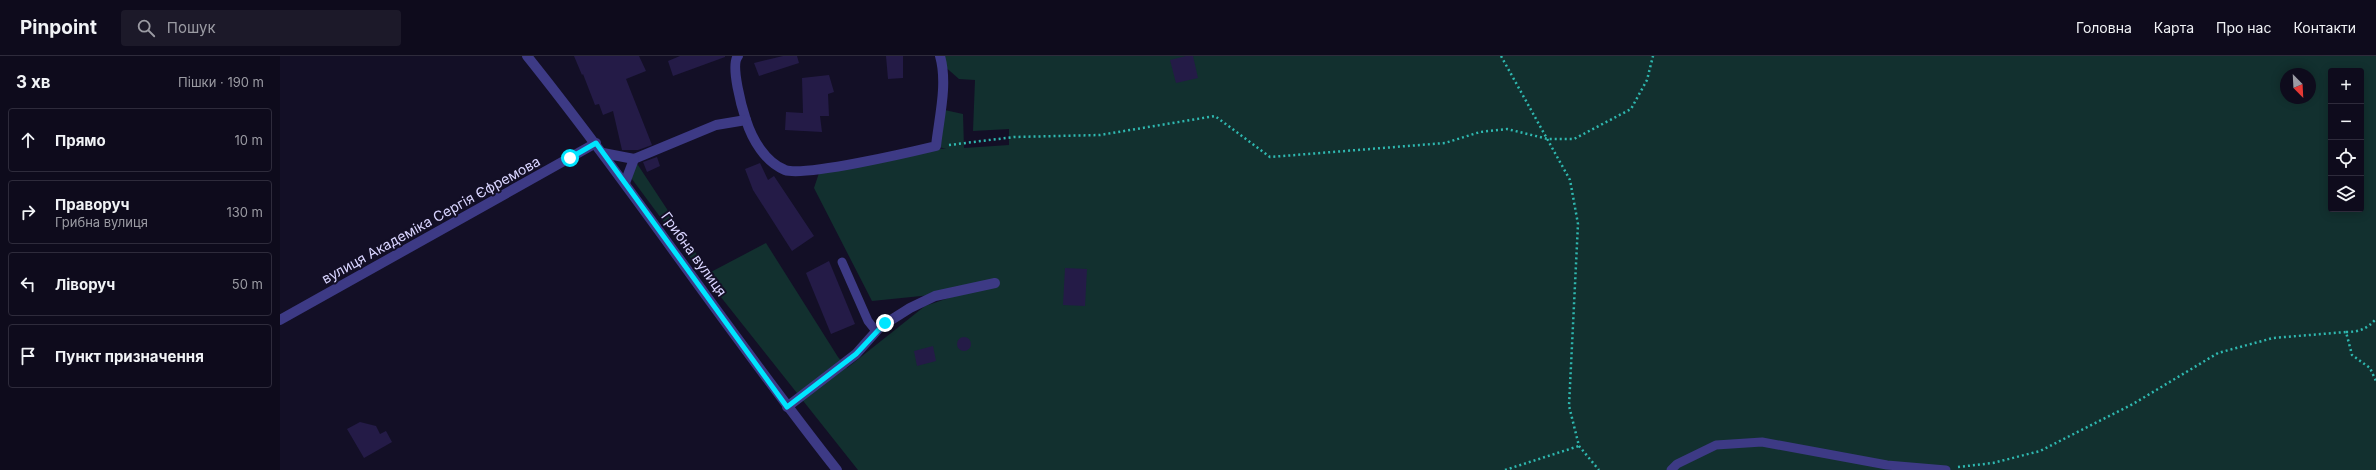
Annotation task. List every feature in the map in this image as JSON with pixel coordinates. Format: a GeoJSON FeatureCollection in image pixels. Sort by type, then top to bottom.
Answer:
{"type":"FeatureCollection","features":[{"type":"Feature","properties":{"kind":"street","name":"Грибна вулиця"},"geometry":{"type":"LineString","coordinates":[[527,56],[596,143],[787,407],[836,470]]}},
{"type":"Feature","properties":{"kind":"street"},"geometry":{"type":"LineString","coordinates":[[738,56],[736,62],[736,73],[746,120],[751,134],[770,160],[780,168],[793,172],[820,170],[936,146],[943,70],[940,56]]}},
{"type":"Feature","properties":{"kind":"street"},"geometry":{"type":"LineString","coordinates":[[603,153],[634,159],[716,125],[746,120]]}},
{"type":"Feature","properties":{"kind":"street","name":"вулиця Академіка Сергія Єфремова"},"geometry":{"type":"LineString","coordinates":[[280,320],[596,143]]}},
{"type":"Feature","properties":{"kind":"street"},"geometry":{"type":"LineString","coordinates":[[625,183],[634,159]]}},
{"type":"Feature","properties":{"kind":"street"},"geometry":{"type":"LineString","coordinates":[[787,407],[856,354],[876,331],[891,320],[928,298],[995,283]]}},
{"type":"Feature","properties":{"kind":"lane"},"geometry":{"type":"LineString","coordinates":[[842,262],[868,321],[876,331]]}},
{"type":"Feature","properties":{"kind":"lane"},"geometry":{"type":"LineString","coordinates":[[1671,470],[1677,464],[1716,445],[1762,442],[1887,465],[1946,469]]}},
{"type":"Feature","properties":{"kind":"path"},"geometry":{"type":"LineString","coordinates":[[1501,56],[1570,180],[1578,224],[1569,406],[1579,446],[1599,470]]}},
{"type":"Feature","properties":{"kind":"path"},"geometry":{"type":"LineString","coordinates":[[936,146],[1014,137],[1100,135],[1215,116],[1270,156],[1445,143],[1480,132],[1507,129],[1548,139],[1574,140],[1631,109],[1648,80],[1653,56]]}},
{"type":"Feature","properties":{"kind":"path"},"geometry":{"type":"LineString","coordinates":[[1946,469],[1993,463],[2040,451],[2133,404],[2218,353],[2273,338],[2358,332],[2371,325],[2376,319]]}},
{"type":"Feature","properties":{"kind":"path"},"geometry":{"type":"LineString","coordinates":[[2346,332],[2352,355],[2370,368],[2376,381]]}},
{"type":"Feature","properties":{"kind":"path"},"geometry":{"type":"LineString","coordinates":[[1505,470],[1579,446]]}},
{"type":"Feature","properties":{"kind":"green space"},"geometry":{"type":"Polygon","coordinates":[[[940,56],[2376,56],[2376,470],[858,470],[701,272],[629,175],[634,159],[709,273],[766,243],[838,357],[847,368],[925,306],[990,284],[941,294],[872,301],[814,188],[820,170],[929,148],[946,149],[936,146],[940,109],[963,114],[964,148],[1009,145],[1009,129],[973,131],[975,80],[959,79],[942,64],[940,56]]]}},
{"type":"Feature","properties":{"kind":"building"},"geometry":{"type":"Polygon","coordinates":[[[574,56],[639,56],[646,71],[626,79],[652,145],[638,150],[622,150],[613,111],[603,115],[599,104],[595,105],[574,56]]]}},
{"type":"Feature","properties":{"kind":"building"},"geometry":{"type":"Polygon","coordinates":[[[680,56],[725,57],[673,76],[668,61],[680,56]]]}},
{"type":"Feature","properties":{"kind":"building"},"geometry":{"type":"Polygon","coordinates":[[[783,56],[797,56],[799,63],[759,76],[754,63],[783,56]]]}},
{"type":"Feature","properties":{"kind":"building"},"geometry":{"type":"Polygon","coordinates":[[[886,56],[903,56],[903,78],[888,79],[886,56]]]}},
{"type":"Feature","properties":{"kind":"building"},"geometry":{"type":"Polygon","coordinates":[[[1193,56],[1198,78],[1176,83],[1170,60],[1193,56]]]}},
{"type":"Feature","properties":{"kind":"building"},"geometry":{"type":"Polygon","coordinates":[[[829,75],[834,92],[828,94],[829,116],[820,116],[822,132],[785,130],[786,112],[803,113],[802,78],[829,75]]]}},
{"type":"Feature","properties":{"kind":"building"},"geometry":{"type":"Polygon","coordinates":[[[657,157],[660,166],[647,172],[643,162],[657,157]]]}},
{"type":"Feature","properties":{"kind":"building"},"geometry":{"type":"Polygon","coordinates":[[[760,163],[768,180],[774,176],[814,236],[792,251],[753,190],[745,169],[760,163]]]}},
{"type":"Feature","properties":{"kind":"building"},"geometry":{"type":"Polygon","coordinates":[[[829,261],[855,324],[831,334],[806,273],[829,261]]]}},
{"type":"Feature","properties":{"kind":"building"},"geometry":{"type":"Polygon","coordinates":[[[1065,268],[1087,269],[1085,306],[1063,305],[1065,268]]]}},
{"type":"Feature","properties":{"kind":"building"},"geometry":{"type":"Polygon","coordinates":[[[964,337],[969,339],[971,344],[969,349],[964,351],[959,349],[957,344],[959,339],[964,337]]]}},
{"type":"Feature","properties":{"kind":"building"},"geometry":{"type":"Polygon","coordinates":[[[933,346],[936,361],[917,366],[914,351],[933,346]]]}},
{"type":"Feature","properties":{"kind":"building"},"geometry":{"type":"Polygon","coordinates":[[[360,422],[376,426],[380,434],[386,431],[392,442],[364,458],[347,429],[360,422]]]}},
{"type":"Feature","properties":{"kind":"route"},"geometry":{"type":"LineString","coordinates":[[570,158],[596,143],[787,407],[856,354],[885,323]]}}]}
